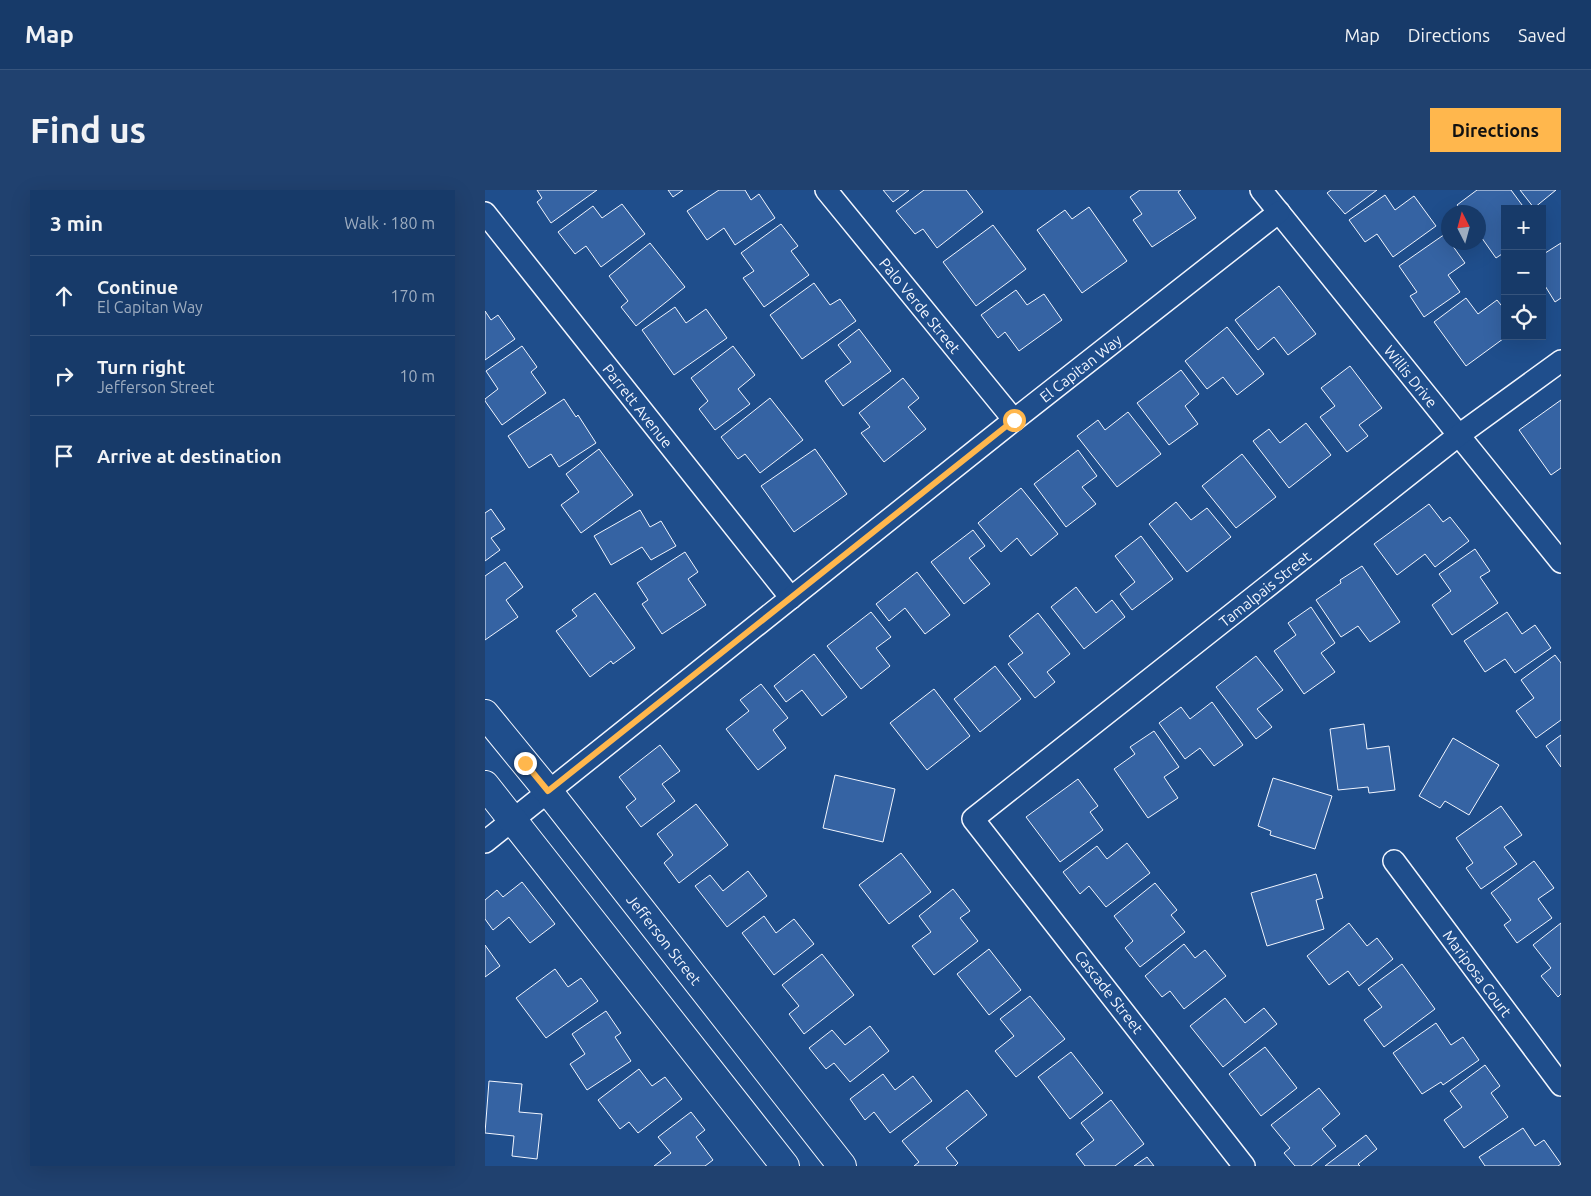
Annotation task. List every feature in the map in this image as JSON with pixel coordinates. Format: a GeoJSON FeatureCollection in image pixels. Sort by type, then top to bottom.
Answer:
{"type":"FeatureCollection","features":[{"type":"Feature","properties":{"kind":"main road","name":"Jefferson Street"},"geometry":{"type":"LineString","coordinates":[[485,714],[548,791],[842,1166]]}},
{"type":"Feature","properties":{"kind":"main road"},"geometry":{"type":"LineString","coordinates":[[485,785],[785,1166]]}},
{"type":"Feature","properties":{"kind":"street","name":"Palo Verde Street"},"geometry":{"type":"LineString","coordinates":[[826,190],[1014,420]]}},
{"type":"Feature","properties":{"kind":"street","name":"Willis Drive"},"geometry":{"type":"LineString","coordinates":[[1261,190],[1561,562]]}},
{"type":"Feature","properties":{"kind":"street","name":"El Capitan Way"},"geometry":{"type":"LineString","coordinates":[[485,842],[1014,420],[1279,212]]}},
{"type":"Feature","properties":{"kind":"street","name":"Parrett Avenue"},"geometry":{"type":"LineString","coordinates":[[485,213],[791,598]]}},
{"type":"Feature","properties":{"kind":"street","name":"Tamalpais Street"},"geometry":{"type":"LineString","coordinates":[[973,819],[1459,435],[1561,361]]}},
{"type":"Feature","properties":{"kind":"street","name":"Cascade Street"},"geometry":{"type":"LineString","coordinates":[[973,819],[1244,1166]]}},
{"type":"Feature","properties":{"kind":"street","name":"Mariposa Court"},"geometry":{"type":"LineString","coordinates":[[1394,861],[1561,1085]]}},
{"type":"Feature","properties":{"kind":"building"},"geometry":{"type":"Polygon","coordinates":[[[537,190],[597,190],[551,223],[537,202],[542,198],[537,190]]]}},
{"type":"Feature","properties":{"kind":"building"},"geometry":{"type":"Polygon","coordinates":[[[668,190],[683,190],[673,197],[668,190]]]}},
{"type":"Feature","properties":{"kind":"building"},"geometry":{"type":"Polygon","coordinates":[[[719,190],[745,190],[751,200],[759,194],[775,218],[735,245],[724,228],[707,240],[687,211],[719,190]]]}},
{"type":"Feature","properties":{"kind":"building"},"geometry":{"type":"Polygon","coordinates":[[[883,190],[909,190],[893,202],[883,190]]]}},
{"type":"Feature","properties":{"kind":"building"},"geometry":{"type":"Polygon","coordinates":[[[924,190],[966,190],[983,212],[937,248],[923,229],[915,234],[896,211],[924,190]]]}},
{"type":"Feature","properties":{"kind":"building"},"geometry":{"type":"Polygon","coordinates":[[[1140,190],[1181,190],[1178,192],[1196,218],[1152,247],[1133,220],[1142,214],[1130,197],[1140,190]]]}},
{"type":"Feature","properties":{"kind":"building"},"geometry":{"type":"Polygon","coordinates":[[[1331,190],[1377,190],[1345,214],[1327,193],[1331,190]]]}},
{"type":"Feature","properties":{"kind":"building"},"geometry":{"type":"Polygon","coordinates":[[[1477,190],[1511,190],[1522,205],[1501,205],[1501,255],[1496,258],[1486,244],[1486,205],[1457,205],[1477,190]]]}},
{"type":"Feature","properties":{"kind":"building"},"geometry":{"type":"Polygon","coordinates":[[[1520,190],[1556,190],[1538,205],[1532,205],[1520,190]]]}},
{"type":"Feature","properties":{"kind":"building"},"geometry":{"type":"Polygon","coordinates":[[[1385,195],[1395,210],[1414,196],[1436,226],[1393,257],[1377,234],[1365,242],[1349,220],[1385,195]]]}},
{"type":"Feature","properties":{"kind":"building"},"geometry":{"type":"Polygon","coordinates":[[[622,204],[645,234],[601,267],[586,246],[575,254],[558,232],[593,206],[602,218],[622,204]]]}},
{"type":"Feature","properties":{"kind":"building"},"geometry":{"type":"Polygon","coordinates":[[[1089,207],[1127,261],[1082,293],[1037,230],[1065,210],[1072,219],[1089,207]]]}},
{"type":"Feature","properties":{"kind":"building"},"geometry":{"type":"Polygon","coordinates":[[[781,224],[798,246],[791,251],[809,275],[764,307],[743,278],[754,271],[741,253],[781,224]]]}},
{"type":"Feature","properties":{"kind":"building"},"geometry":{"type":"Polygon","coordinates":[[[993,225],[1026,269],[976,306],[943,262],[993,225]]]}},
{"type":"Feature","properties":{"kind":"building"},"geometry":{"type":"Polygon","coordinates":[[[1441,237],[1441,250],[1456,250],[1465,263],[1448,275],[1460,292],[1424,317],[1410,296],[1417,292],[1399,266],[1441,237]]]}},
{"type":"Feature","properties":{"kind":"building"},"geometry":{"type":"Polygon","coordinates":[[[650,243],[685,287],[636,326],[621,307],[628,301],[609,276],[650,243]]]}},
{"type":"Feature","properties":{"kind":"building"},"geometry":{"type":"Polygon","coordinates":[[[1561,243],[1561,298],[1555,302],[1546,287],[1546,252],[1561,243]]]}},
{"type":"Feature","properties":{"kind":"building"},"geometry":{"type":"Polygon","coordinates":[[[814,283],[830,305],[840,299],[856,321],[802,359],[770,315],[814,283]]]}},
{"type":"Feature","properties":{"kind":"building"},"geometry":{"type":"Polygon","coordinates":[[[1279,286],[1316,334],[1288,355],[1274,337],[1258,350],[1235,320],[1279,286]]]}},
{"type":"Feature","properties":{"kind":"building"},"geometry":{"type":"Polygon","coordinates":[[[1016,290],[1027,305],[1044,294],[1062,320],[1019,351],[1005,332],[998,338],[981,315],[1016,290]]]}},
{"type":"Feature","properties":{"kind":"building"},"geometry":{"type":"Polygon","coordinates":[[[1466,298],[1478,314],[1497,300],[1501,305],[1502,340],[1466,366],[1434,322],[1466,298]]]}},
{"type":"Feature","properties":{"kind":"building"},"geometry":{"type":"Polygon","coordinates":[[[675,307],[686,323],[706,309],[727,338],[674,375],[642,330],[675,307]]]}},
{"type":"Feature","properties":{"kind":"building"},"geometry":{"type":"Polygon","coordinates":[[[485,311],[491,320],[498,315],[515,339],[485,360],[485,311]]]}},
{"type":"Feature","properties":{"kind":"building"},"geometry":{"type":"Polygon","coordinates":[[[1227,327],[1264,374],[1237,395],[1223,377],[1207,389],[1185,361],[1227,327]]]}},
{"type":"Feature","properties":{"kind":"building"},"geometry":{"type":"Polygon","coordinates":[[[859,329],[891,371],[843,406],[825,381],[851,362],[838,345],[859,329]]]}},
{"type":"Feature","properties":{"kind":"building"},"geometry":{"type":"Polygon","coordinates":[[[522,346],[537,367],[531,372],[546,393],[502,425],[485,401],[498,389],[486,371],[522,346]]]}},
{"type":"Feature","properties":{"kind":"building"},"geometry":{"type":"Polygon","coordinates":[[[733,346],[755,375],[738,389],[750,404],[715,430],[699,409],[708,401],[691,378],[733,346]]]}},
{"type":"Feature","properties":{"kind":"building"},"geometry":{"type":"Polygon","coordinates":[[[1350,366],[1382,408],[1359,425],[1368,436],[1347,452],[1320,417],[1335,406],[1321,388],[1350,366]]]}},
{"type":"Feature","properties":{"kind":"building"},"geometry":{"type":"Polygon","coordinates":[[[1181,370],[1199,394],[1185,406],[1198,424],[1169,445],[1137,403],[1181,370]]]}},
{"type":"Feature","properties":{"kind":"building"},"geometry":{"type":"Polygon","coordinates":[[[903,378],[919,398],[908,407],[926,429],[884,462],[861,433],[870,427],[859,413],[903,378]]]}},
{"type":"Feature","properties":{"kind":"building"},"geometry":{"type":"Polygon","coordinates":[[[770,398],[803,440],[760,473],[745,454],[738,459],[721,437],[770,398]]]}},
{"type":"Feature","properties":{"kind":"building"},"geometry":{"type":"Polygon","coordinates":[[[564,399],[576,417],[578,415],[596,443],[559,467],[551,454],[529,468],[508,436],[564,399]]]}},
{"type":"Feature","properties":{"kind":"building"},"geometry":{"type":"Polygon","coordinates":[[[1561,400],[1561,468],[1551,475],[1519,430],[1561,400]]]}},
{"type":"Feature","properties":{"kind":"building"},"geometry":{"type":"Polygon","coordinates":[[[1128,412],[1161,454],[1117,487],[1077,436],[1098,420],[1105,430],[1128,412]]]}},
{"type":"Feature","properties":{"kind":"building"},"geometry":{"type":"Polygon","coordinates":[[[1306,423],[1331,455],[1289,488],[1253,441],[1269,429],[1280,443],[1306,423]]]}},
{"type":"Feature","properties":{"kind":"building"},"geometry":{"type":"Polygon","coordinates":[[[599,449],[633,495],[581,533],[561,505],[579,492],[566,474],[599,449]]]}},
{"type":"Feature","properties":{"kind":"building"},"geometry":{"type":"Polygon","coordinates":[[[815,449],[847,494],[794,532],[761,486],[815,449]]]}},
{"type":"Feature","properties":{"kind":"building"},"geometry":{"type":"Polygon","coordinates":[[[1078,450],[1097,476],[1082,487],[1096,504],[1066,527],[1034,484],[1078,450]]]}},
{"type":"Feature","properties":{"kind":"building"},"geometry":{"type":"Polygon","coordinates":[[[1242,454],[1276,497],[1236,528],[1202,486],[1242,454]]]}},
{"type":"Feature","properties":{"kind":"building"},"geometry":{"type":"Polygon","coordinates":[[[1021,488],[1058,534],[1031,556],[1017,538],[1001,552],[978,523],[1021,488]]]}},
{"type":"Feature","properties":{"kind":"building"},"geometry":{"type":"Polygon","coordinates":[[[1176,502],[1191,520],[1207,508],[1231,537],[1187,572],[1149,524],[1176,502]]]}},
{"type":"Feature","properties":{"kind":"building"},"geometry":{"type":"Polygon","coordinates":[[[1429,504],[1443,522],[1450,517],[1469,541],[1435,567],[1425,554],[1397,575],[1374,544],[1429,504]]]}},
{"type":"Feature","properties":{"kind":"building"},"geometry":{"type":"Polygon","coordinates":[[[491,509],[505,529],[491,538],[500,550],[485,561],[485,513],[491,509]]]}},
{"type":"Feature","properties":{"kind":"building"},"geometry":{"type":"Polygon","coordinates":[[[640,510],[650,527],[661,521],[676,546],[651,560],[642,547],[611,565],[594,536],[640,510]]]}},
{"type":"Feature","properties":{"kind":"building"},"geometry":{"type":"Polygon","coordinates":[[[973,530],[985,546],[969,558],[990,584],[964,604],[931,562],[973,530]]]}},
{"type":"Feature","properties":{"kind":"building"},"geometry":{"type":"Polygon","coordinates":[[[1141,536],[1173,579],[1132,610],[1120,594],[1135,582],[1115,556],[1141,536]]]}},
{"type":"Feature","properties":{"kind":"building"},"geometry":{"type":"Polygon","coordinates":[[[1475,549],[1490,571],[1480,577],[1498,603],[1452,635],[1432,605],[1451,591],[1439,574],[1475,549]]]}},
{"type":"Feature","properties":{"kind":"building"},"geometry":{"type":"Polygon","coordinates":[[[685,552],[698,572],[688,579],[706,605],[662,634],[642,604],[648,600],[637,583],[685,552]]]}},
{"type":"Feature","properties":{"kind":"building"},"geometry":{"type":"Polygon","coordinates":[[[505,562],[523,587],[506,600],[518,617],[485,640],[485,576],[505,562]]]}},
{"type":"Feature","properties":{"kind":"building"},"geometry":{"type":"Polygon","coordinates":[[[1362,566],[1400,622],[1370,642],[1358,626],[1341,637],[1316,600],[1341,583],[1340,580],[1362,566]]]}},
{"type":"Feature","properties":{"kind":"building"},"geometry":{"type":"Polygon","coordinates":[[[917,572],[950,615],[925,634],[905,608],[889,621],[876,604],[917,572]]]}},
{"type":"Feature","properties":{"kind":"building"},"geometry":{"type":"Polygon","coordinates":[[[1076,587],[1096,613],[1112,600],[1125,617],[1084,649],[1051,607],[1076,587]]]}},
{"type":"Feature","properties":{"kind":"building"},"geometry":{"type":"Polygon","coordinates":[[[595,593],[635,648],[613,664],[611,661],[590,677],[556,631],[577,616],[572,610],[595,593]]]}},
{"type":"Feature","properties":{"kind":"building"},"geometry":{"type":"Polygon","coordinates":[[[1311,607],[1335,643],[1321,653],[1335,672],[1304,694],[1274,651],[1296,635],[1288,623],[1311,607]]]}},
{"type":"Feature","properties":{"kind":"building"},"geometry":{"type":"Polygon","coordinates":[[[871,612],[891,637],[876,648],[890,666],[861,689],[827,646],[871,612]]]}},
{"type":"Feature","properties":{"kind":"building"},"geometry":{"type":"Polygon","coordinates":[[[1507,612],[1522,634],[1535,625],[1551,648],[1515,673],[1505,659],[1485,672],[1464,641],[1507,612]]]}},
{"type":"Feature","properties":{"kind":"building"},"geometry":{"type":"Polygon","coordinates":[[[1038,613],[1070,654],[1047,672],[1055,682],[1035,698],[1008,664],[1023,653],[1009,636],[1038,613]]]}},
{"type":"Feature","properties":{"kind":"building"},"geometry":{"type":"Polygon","coordinates":[[[814,654],[847,697],[822,716],[802,690],[786,702],[774,686],[814,654]]]}},
{"type":"Feature","properties":{"kind":"building"},"geometry":{"type":"Polygon","coordinates":[[[1555,655],[1561,663],[1561,720],[1536,738],[1516,711],[1534,698],[1521,680],[1555,655]]]}},
{"type":"Feature","properties":{"kind":"building"},"geometry":{"type":"Polygon","coordinates":[[[1256,656],[1283,690],[1257,709],[1272,727],[1256,739],[1216,687],[1256,656]]]}},
{"type":"Feature","properties":{"kind":"building"},"geometry":{"type":"Polygon","coordinates":[[[995,666],[1021,699],[980,732],[954,699],[995,666]]]}},
{"type":"Feature","properties":{"kind":"building"},"geometry":{"type":"Polygon","coordinates":[[[761,684],[788,718],[773,730],[786,748],[758,770],[726,729],[749,711],[740,700],[761,684]]]}},
{"type":"Feature","properties":{"kind":"building"},"geometry":{"type":"Polygon","coordinates":[[[934,689],[970,736],[927,770],[890,723],[934,689]]]}},
{"type":"Feature","properties":{"kind":"building"},"geometry":{"type":"Polygon","coordinates":[[[1212,702],[1243,745],[1214,766],[1200,748],[1185,759],[1159,723],[1181,707],[1190,719],[1212,702]]]}},
{"type":"Feature","properties":{"kind":"building"},"geometry":{"type":"Polygon","coordinates":[[[1364,724],[1367,749],[1389,746],[1395,790],[1369,793],[1368,787],[1338,790],[1330,729],[1364,724]]]}},
{"type":"Feature","properties":{"kind":"building"},"geometry":{"type":"Polygon","coordinates":[[[1154,731],[1179,767],[1164,777],[1178,798],[1148,818],[1114,769],[1135,754],[1130,747],[1154,731]]]}},
{"type":"Feature","properties":{"kind":"building"},"geometry":{"type":"Polygon","coordinates":[[[1561,735],[1561,767],[1546,746],[1561,735]]]}},
{"type":"Feature","properties":{"kind":"building"},"geometry":{"type":"Polygon","coordinates":[[[1453,738],[1499,765],[1469,815],[1445,801],[1440,808],[1419,796],[1453,738]]]}},
{"type":"Feature","properties":{"kind":"building"},"geometry":{"type":"Polygon","coordinates":[[[660,745],[680,771],[662,784],[675,801],[641,827],[626,807],[636,799],[619,777],[660,745]]]}},
{"type":"Feature","properties":{"kind":"building"},"geometry":{"type":"Polygon","coordinates":[[[835,775],[895,789],[883,842],[823,828],[835,775]]]}},
{"type":"Feature","properties":{"kind":"building"},"geometry":{"type":"Polygon","coordinates":[[[1273,778],[1332,796],[1315,849],[1270,835],[1271,831],[1258,826],[1273,778]]]}},
{"type":"Feature","properties":{"kind":"building"},"geometry":{"type":"Polygon","coordinates":[[[1078,779],[1098,806],[1090,812],[1103,830],[1060,862],[1026,817],[1078,779]]]}},
{"type":"Feature","properties":{"kind":"building"},"geometry":{"type":"Polygon","coordinates":[[[696,804],[728,845],[679,883],[664,863],[673,855],[657,834],[696,804]]]}},
{"type":"Feature","properties":{"kind":"building"},"geometry":{"type":"Polygon","coordinates":[[[1501,806],[1522,835],[1504,847],[1517,864],[1481,889],[1466,868],[1473,863],[1456,838],[1501,806]]]}},
{"type":"Feature","properties":{"kind":"building"},"geometry":{"type":"Polygon","coordinates":[[[1127,843],[1150,873],[1106,907],[1089,886],[1080,894],[1063,872],[1097,846],[1107,859],[1127,843]]]}},
{"type":"Feature","properties":{"kind":"building"},"geometry":{"type":"Polygon","coordinates":[[[901,853],[931,892],[889,924],[859,885],[901,853]]]}},
{"type":"Feature","properties":{"kind":"building"},"geometry":{"type":"Polygon","coordinates":[[[1534,861],[1554,888],[1538,899],[1552,918],[1517,943],[1504,925],[1511,920],[1491,893],[1534,861]]]}},
{"type":"Feature","properties":{"kind":"building"},"geometry":{"type":"Polygon","coordinates":[[[748,871],[767,896],[727,927],[695,886],[710,875],[723,891],[748,871]]]}},
{"type":"Feature","properties":{"kind":"building"},"geometry":{"type":"Polygon","coordinates":[[[1316,874],[1323,898],[1316,900],[1324,929],[1267,946],[1251,893],[1316,874]]]}},
{"type":"Feature","properties":{"kind":"building"},"geometry":{"type":"Polygon","coordinates":[[[522,882],[555,924],[530,943],[509,917],[493,930],[485,919],[485,900],[497,890],[503,897],[522,882]]]}},
{"type":"Feature","properties":{"kind":"building"},"geometry":{"type":"Polygon","coordinates":[[[1155,883],[1177,910],[1171,915],[1185,932],[1140,967],[1125,948],[1133,941],[1114,916],[1155,883]]]}},
{"type":"Feature","properties":{"kind":"building"},"geometry":{"type":"Polygon","coordinates":[[[953,889],[970,911],[960,918],[978,941],[934,975],[912,946],[931,932],[919,916],[953,889]]]}},
{"type":"Feature","properties":{"kind":"building"},"geometry":{"type":"Polygon","coordinates":[[[764,916],[776,933],[794,919],[814,944],[774,975],[742,933],[764,916]]]}},
{"type":"Feature","properties":{"kind":"building"},"geometry":{"type":"Polygon","coordinates":[[[1349,923],[1367,946],[1377,938],[1393,959],[1359,986],[1348,971],[1329,985],[1307,956],[1349,923]]]}},
{"type":"Feature","properties":{"kind":"building"},"geometry":{"type":"Polygon","coordinates":[[[1561,923],[1561,994],[1558,997],[1541,976],[1551,968],[1533,945],[1561,923]]]}},
{"type":"Feature","properties":{"kind":"building"},"geometry":{"type":"Polygon","coordinates":[[[1184,944],[1195,958],[1205,950],[1226,976],[1184,1009],[1170,991],[1162,997],[1145,976],[1184,944]]]}},
{"type":"Feature","properties":{"kind":"building"},"geometry":{"type":"Polygon","coordinates":[[[485,945],[500,966],[485,977],[485,945]]]}},
{"type":"Feature","properties":{"kind":"building"},"geometry":{"type":"Polygon","coordinates":[[[989,949],[1021,990],[989,1015],[957,974],[989,949]]]}},
{"type":"Feature","properties":{"kind":"building"},"geometry":{"type":"Polygon","coordinates":[[[822,954],[854,995],[804,1034],[789,1014],[799,1006],[782,985],[822,954]]]}},
{"type":"Feature","properties":{"kind":"building"},"geometry":{"type":"Polygon","coordinates":[[[1402,964],[1435,1009],[1384,1047],[1364,1020],[1382,1007],[1368,989],[1402,964]]]}},
{"type":"Feature","properties":{"kind":"building"},"geometry":{"type":"Polygon","coordinates":[[[555,969],[568,987],[581,978],[598,1001],[546,1038],[516,998],[555,969]]]}},
{"type":"Feature","properties":{"kind":"building"},"geometry":{"type":"Polygon","coordinates":[[[1030,996],[1065,1039],[1016,1077],[995,1051],[1014,1036],[1000,1019],[1030,996]]]}},
{"type":"Feature","properties":{"kind":"building"},"geometry":{"type":"Polygon","coordinates":[[[1225,998],[1245,1023],[1264,1008],[1277,1024],[1223,1067],[1190,1026],[1225,998]]]}},
{"type":"Feature","properties":{"kind":"building"},"geometry":{"type":"Polygon","coordinates":[[[606,1011],[621,1033],[615,1037],[631,1061],[587,1090],[570,1064],[585,1054],[572,1034],[606,1011]]]}},
{"type":"Feature","properties":{"kind":"building"},"geometry":{"type":"Polygon","coordinates":[[[1436,1023],[1451,1045],[1463,1037],[1479,1060],[1443,1085],[1441,1082],[1422,1094],[1393,1053],[1436,1023]]]}},
{"type":"Feature","properties":{"kind":"building"},"geometry":{"type":"Polygon","coordinates":[[[870,1026],[889,1051],[850,1082],[834,1063],[826,1069],[809,1048],[832,1030],[845,1045],[870,1026]]]}},
{"type":"Feature","properties":{"kind":"building"},"geometry":{"type":"Polygon","coordinates":[[[1265,1047],[1297,1088],[1261,1116],[1229,1074],[1265,1047]]]}},
{"type":"Feature","properties":{"kind":"building"},"geometry":{"type":"Polygon","coordinates":[[[1071,1052],[1103,1093],[1070,1119],[1038,1077],[1071,1052]]]}},
{"type":"Feature","properties":{"kind":"building"},"geometry":{"type":"Polygon","coordinates":[[[1485,1065],[1500,1086],[1491,1093],[1508,1117],[1464,1148],[1444,1120],[1462,1107],[1450,1091],[1485,1065]]]}},
{"type":"Feature","properties":{"kind":"building"},"geometry":{"type":"Polygon","coordinates":[[[639,1069],[652,1086],[665,1077],[682,1099],[638,1133],[629,1122],[620,1129],[598,1100],[639,1069]]]}},
{"type":"Feature","properties":{"kind":"building"},"geometry":{"type":"Polygon","coordinates":[[[883,1074],[895,1090],[913,1076],[932,1101],[890,1133],[874,1112],[865,1120],[850,1099],[883,1074]]]}},
{"type":"Feature","properties":{"kind":"building"},"geometry":{"type":"Polygon","coordinates":[[[489,1081],[522,1084],[519,1112],[542,1114],[537,1159],[512,1156],[514,1136],[485,1133],[489,1081]]]}},
{"type":"Feature","properties":{"kind":"building"},"geometry":{"type":"Polygon","coordinates":[[[1319,1088],[1340,1114],[1322,1129],[1336,1146],[1311,1166],[1295,1166],[1284,1153],[1290,1148],[1271,1125],[1319,1088]]]}},
{"type":"Feature","properties":{"kind":"building"},"geometry":{"type":"Polygon","coordinates":[[[967,1090],[987,1115],[946,1148],[958,1163],[955,1166],[914,1166],[919,1162],[902,1141],[967,1090]]]}},
{"type":"Feature","properties":{"kind":"building"},"geometry":{"type":"Polygon","coordinates":[[[1111,1100],[1144,1144],[1115,1166],[1085,1166],[1076,1154],[1094,1140],[1081,1123],[1111,1100]]]}},
{"type":"Feature","properties":{"kind":"building"},"geometry":{"type":"Polygon","coordinates":[[[691,1112],[705,1130],[696,1137],[713,1160],[705,1166],[654,1166],[671,1153],[658,1137],[691,1112]]]}},
{"type":"Feature","properties":{"kind":"building"},"geometry":{"type":"Polygon","coordinates":[[[1523,1128],[1535,1146],[1544,1140],[1561,1164],[1558,1166],[1485,1166],[1479,1157],[1523,1128]]]}},
{"type":"Feature","properties":{"kind":"building"},"geometry":{"type":"Polygon","coordinates":[[[1366,1135],[1377,1149],[1358,1164],[1360,1166],[1325,1166],[1366,1135]]]}},
{"type":"Feature","properties":{"kind":"building"},"geometry":{"type":"Polygon","coordinates":[[[1147,1157],[1154,1166],[1134,1166],[1147,1157]]]}},
{"type":"Feature","properties":{"kind":"route"},"geometry":{"type":"LineString","coordinates":[[525,763],[548,791],[1014,420]]}}]}
